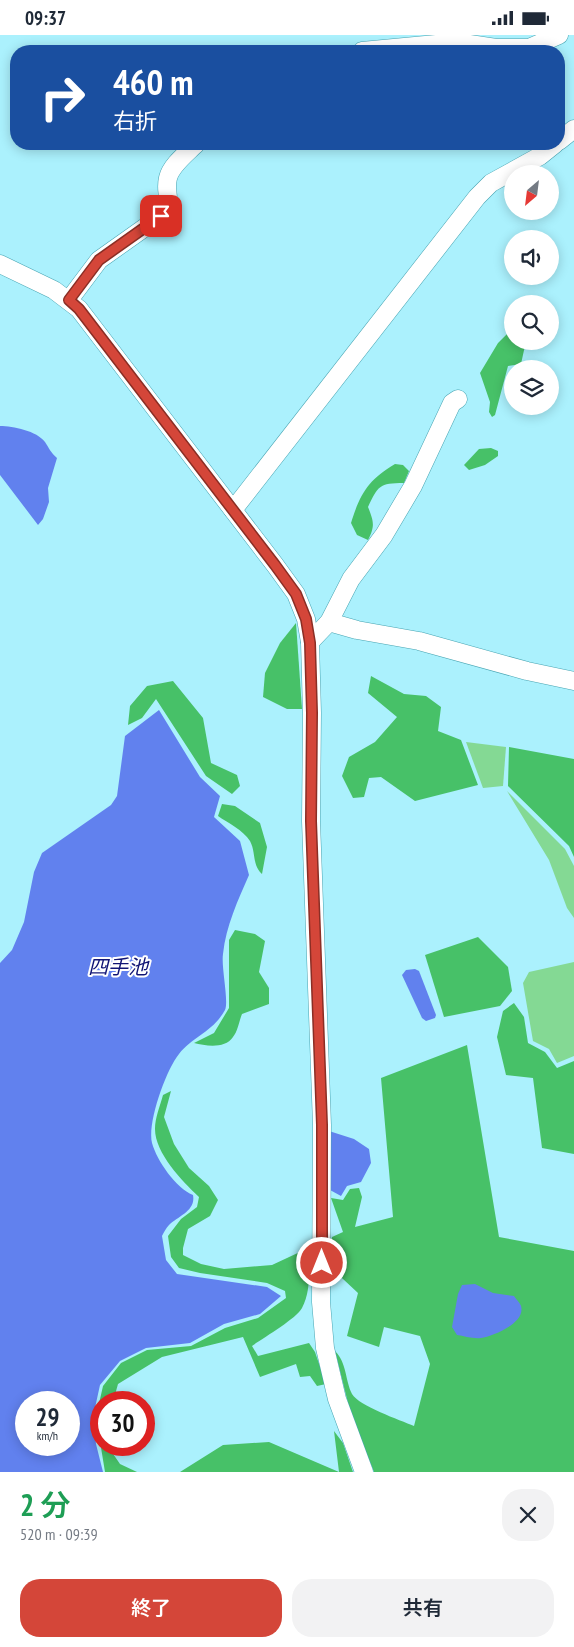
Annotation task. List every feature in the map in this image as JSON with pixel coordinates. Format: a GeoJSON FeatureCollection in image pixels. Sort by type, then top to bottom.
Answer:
{"type":"FeatureCollection","features":[{"type":"Feature","properties":{"kind":"street"},"geometry":{"type":"LineString","coordinates":[[536,45],[559,35]]}},
{"type":"Feature","properties":{"kind":"street"},"geometry":{"type":"LineString","coordinates":[[434,45],[458,43],[471,45]]}},
{"type":"Feature","properties":{"kind":"street"},"geometry":{"type":"LineString","coordinates":[[69,300],[99,260],[161,216],[167,207],[169,199],[168,178],[173,167],[190,150]]}},
{"type":"Feature","properties":{"kind":"street"},"geometry":{"type":"LineString","coordinates":[[233,510],[477,197],[491,183],[548,150]]}},
{"type":"Feature","properties":{"kind":"street"},"geometry":{"type":"LineString","coordinates":[[0,264],[54,290],[79,309],[296,594],[306,619],[310,643],[312,713],[311,821],[322,1125],[322,1302],[325,1348],[337,1399],[364,1472]]}},
{"type":"Feature","properties":{"kind":"street"},"geometry":{"type":"LineString","coordinates":[[310,643],[329,622],[350,579],[384,535],[413,486],[452,403],[458,399]]}},
{"type":"Feature","properties":{"kind":"street"},"geometry":{"type":"LineString","coordinates":[[329,622],[357,630],[419,641],[527,671],[574,681]]}},
{"type":"Feature","properties":{"kind":"green space"},"geometry":{"type":"Polygon","coordinates":[[[504,337],[504,350],[524,350],[522,360],[504,360],[504,381],[495,415],[492,417],[489,412],[490,402],[480,373],[498,343],[504,337]]]}},
{"type":"Feature","properties":{"kind":"green space"},"geometry":{"type":"Polygon","coordinates":[[[491,448],[498,451],[498,456],[485,465],[469,470],[464,465],[479,449],[491,448]]]}},
{"type":"Feature","properties":{"kind":"green space"},"geometry":{"type":"Polygon","coordinates":[[[395,464],[403,465],[409,471],[404,483],[384,485],[374,494],[368,507],[373,524],[368,540],[357,535],[351,523],[354,513],[366,489],[378,476],[395,464]]]}},
{"type":"Feature","properties":{"kind":"green space"},"geometry":{"type":"Polygon","coordinates":[[[296,623],[302,709],[287,709],[263,697],[265,673],[280,643],[296,623]]]}},
{"type":"Feature","properties":{"kind":"green space"},"geometry":{"type":"Polygon","coordinates":[[[371,676],[404,694],[426,696],[441,707],[438,731],[461,740],[478,785],[415,801],[381,777],[369,778],[364,797],[353,798],[342,776],[349,757],[375,742],[397,717],[368,693],[371,676]]]}},
{"type":"Feature","properties":{"kind":"green space"},"geometry":{"type":"Polygon","coordinates":[[[173,681],[203,718],[211,763],[237,775],[240,786],[232,794],[206,776],[156,699],[142,718],[128,725],[130,706],[147,686],[173,681]]]}},
{"type":"Feature","properties":{"kind":"green space"},"geometry":{"type":"Polygon","coordinates":[[[466,742],[506,747],[503,786],[483,788],[466,742]]]}},
{"type":"Feature","properties":{"kind":"green space"},"geometry":{"type":"Polygon","coordinates":[[[509,747],[574,759],[574,857],[569,846],[508,786],[509,747]]]}},
{"type":"Feature","properties":{"kind":"green space"},"geometry":{"type":"Polygon","coordinates":[[[507,791],[565,849],[574,866],[574,918],[567,908],[549,860],[507,791]]]}},
{"type":"Feature","properties":{"kind":"green space"},"geometry":{"type":"Polygon","coordinates":[[[222,804],[235,806],[260,823],[267,847],[262,874],[255,863],[252,845],[247,837],[218,816],[222,804]]]}},
{"type":"Feature","properties":{"kind":"green space"},"geometry":{"type":"Polygon","coordinates":[[[235,930],[255,934],[265,941],[259,972],[269,988],[269,1004],[242,1014],[235,1035],[230,1041],[210,1046],[194,1043],[214,1033],[229,1008],[229,940],[235,930]]]}},
{"type":"Feature","properties":{"kind":"green space"},"geometry":{"type":"Polygon","coordinates":[[[478,937],[508,967],[512,991],[500,1006],[444,1017],[425,955],[478,937]]]}},
{"type":"Feature","properties":{"kind":"green space"},"geometry":{"type":"Polygon","coordinates":[[[574,962],[574,1056],[557,1063],[549,1049],[533,1041],[523,983],[529,972],[574,962]]]}},
{"type":"Feature","properties":{"kind":"green space"},"geometry":{"type":"Polygon","coordinates":[[[514,1003],[524,1017],[528,1043],[545,1052],[557,1068],[574,1061],[574,1154],[542,1148],[533,1078],[506,1075],[497,1037],[503,1011],[514,1003]]]}},
{"type":"Feature","properties":{"kind":"green space"},"geometry":{"type":"Polygon","coordinates":[[[467,1045],[499,1237],[574,1251],[574,1472],[374,1472],[351,1415],[335,1351],[342,1361],[350,1389],[356,1399],[371,1408],[414,1426],[430,1364],[420,1336],[384,1327],[379,1347],[347,1336],[358,1293],[328,1265],[332,1237],[343,1232],[331,1198],[343,1200],[350,1189],[359,1188],[362,1197],[355,1227],[393,1217],[381,1078],[467,1045]]]}},
{"type":"Feature","properties":{"kind":"green space"},"geometry":{"type":"Polygon","coordinates":[[[171,1091],[164,1117],[174,1144],[189,1168],[209,1186],[218,1200],[210,1216],[188,1229],[183,1255],[201,1264],[224,1269],[272,1265],[302,1251],[309,1253],[308,1288],[302,1308],[286,1323],[252,1346],[258,1356],[309,1343],[315,1352],[326,1384],[317,1386],[310,1376],[300,1377],[296,1364],[260,1377],[243,1337],[162,1357],[118,1384],[116,1391],[102,1391],[103,1386],[121,1363],[147,1350],[191,1346],[225,1328],[258,1318],[286,1298],[285,1291],[267,1283],[179,1268],[171,1257],[168,1236],[181,1219],[197,1207],[199,1197],[171,1166],[159,1147],[155,1129],[163,1095],[171,1091]]]}},
{"type":"Feature","properties":{"kind":"green space"},"geometry":{"type":"Polygon","coordinates":[[[334,1431],[343,1443],[353,1472],[339,1472],[334,1431]]]}},
{"type":"Feature","properties":{"kind":"green space"},"geometry":{"type":"Polygon","coordinates":[[[269,1442],[339,1472],[180,1472],[223,1445],[269,1442]]]}},
{"type":"Feature","properties":{"kind":"green space"},"geometry":{"type":"Polygon","coordinates":[[[102,1456],[115,1456],[120,1464],[137,1472],[105,1472],[102,1456]]]}},
{"type":"Feature","properties":{"kind":"water"},"geometry":{"type":"Polygon","coordinates":[[[0,426],[31,432],[45,442],[57,458],[48,488],[49,502],[43,519],[38,525],[0,475],[0,426]]]}},
{"type":"Feature","properties":{"kind":"water","name":"四手池"},"geometry":{"type":"Polygon","coordinates":[[[159,710],[200,777],[220,796],[214,817],[240,841],[249,875],[233,913],[225,944],[223,960],[225,1010],[214,1024],[184,1048],[174,1062],[163,1084],[155,1110],[151,1134],[154,1150],[163,1166],[180,1186],[193,1195],[192,1205],[186,1213],[169,1225],[162,1236],[166,1260],[177,1274],[267,1287],[281,1296],[260,1314],[224,1324],[190,1343],[146,1348],[120,1361],[100,1385],[99,1391],[90,1391],[90,1456],[99,1456],[103,1472],[0,1472],[0,963],[12,950],[24,922],[34,872],[42,853],[111,805],[117,796],[125,736],[159,710]]]}},
{"type":"Feature","properties":{"kind":"water"},"geometry":{"type":"Polygon","coordinates":[[[415,969],[419,971],[436,1015],[435,1018],[426,1021],[422,1018],[402,975],[406,970],[415,969]]]}},
{"type":"Feature","properties":{"kind":"water"},"geometry":{"type":"Polygon","coordinates":[[[329,1131],[354,1139],[369,1149],[371,1163],[361,1182],[347,1186],[341,1196],[330,1190],[329,1131]]]}},
{"type":"Feature","properties":{"kind":"water"},"geometry":{"type":"Polygon","coordinates":[[[475,1284],[493,1293],[514,1296],[521,1306],[519,1318],[507,1328],[486,1337],[475,1338],[457,1335],[452,1327],[458,1294],[462,1285],[475,1284]]]}},
{"type":"Feature","properties":{"kind":"route"},"geometry":{"type":"LineString","coordinates":[[161,216],[99,260],[69,300],[79,309],[275,565],[296,594],[306,619],[310,643],[312,713],[311,821],[322,1125],[322,1263]]}}]}
